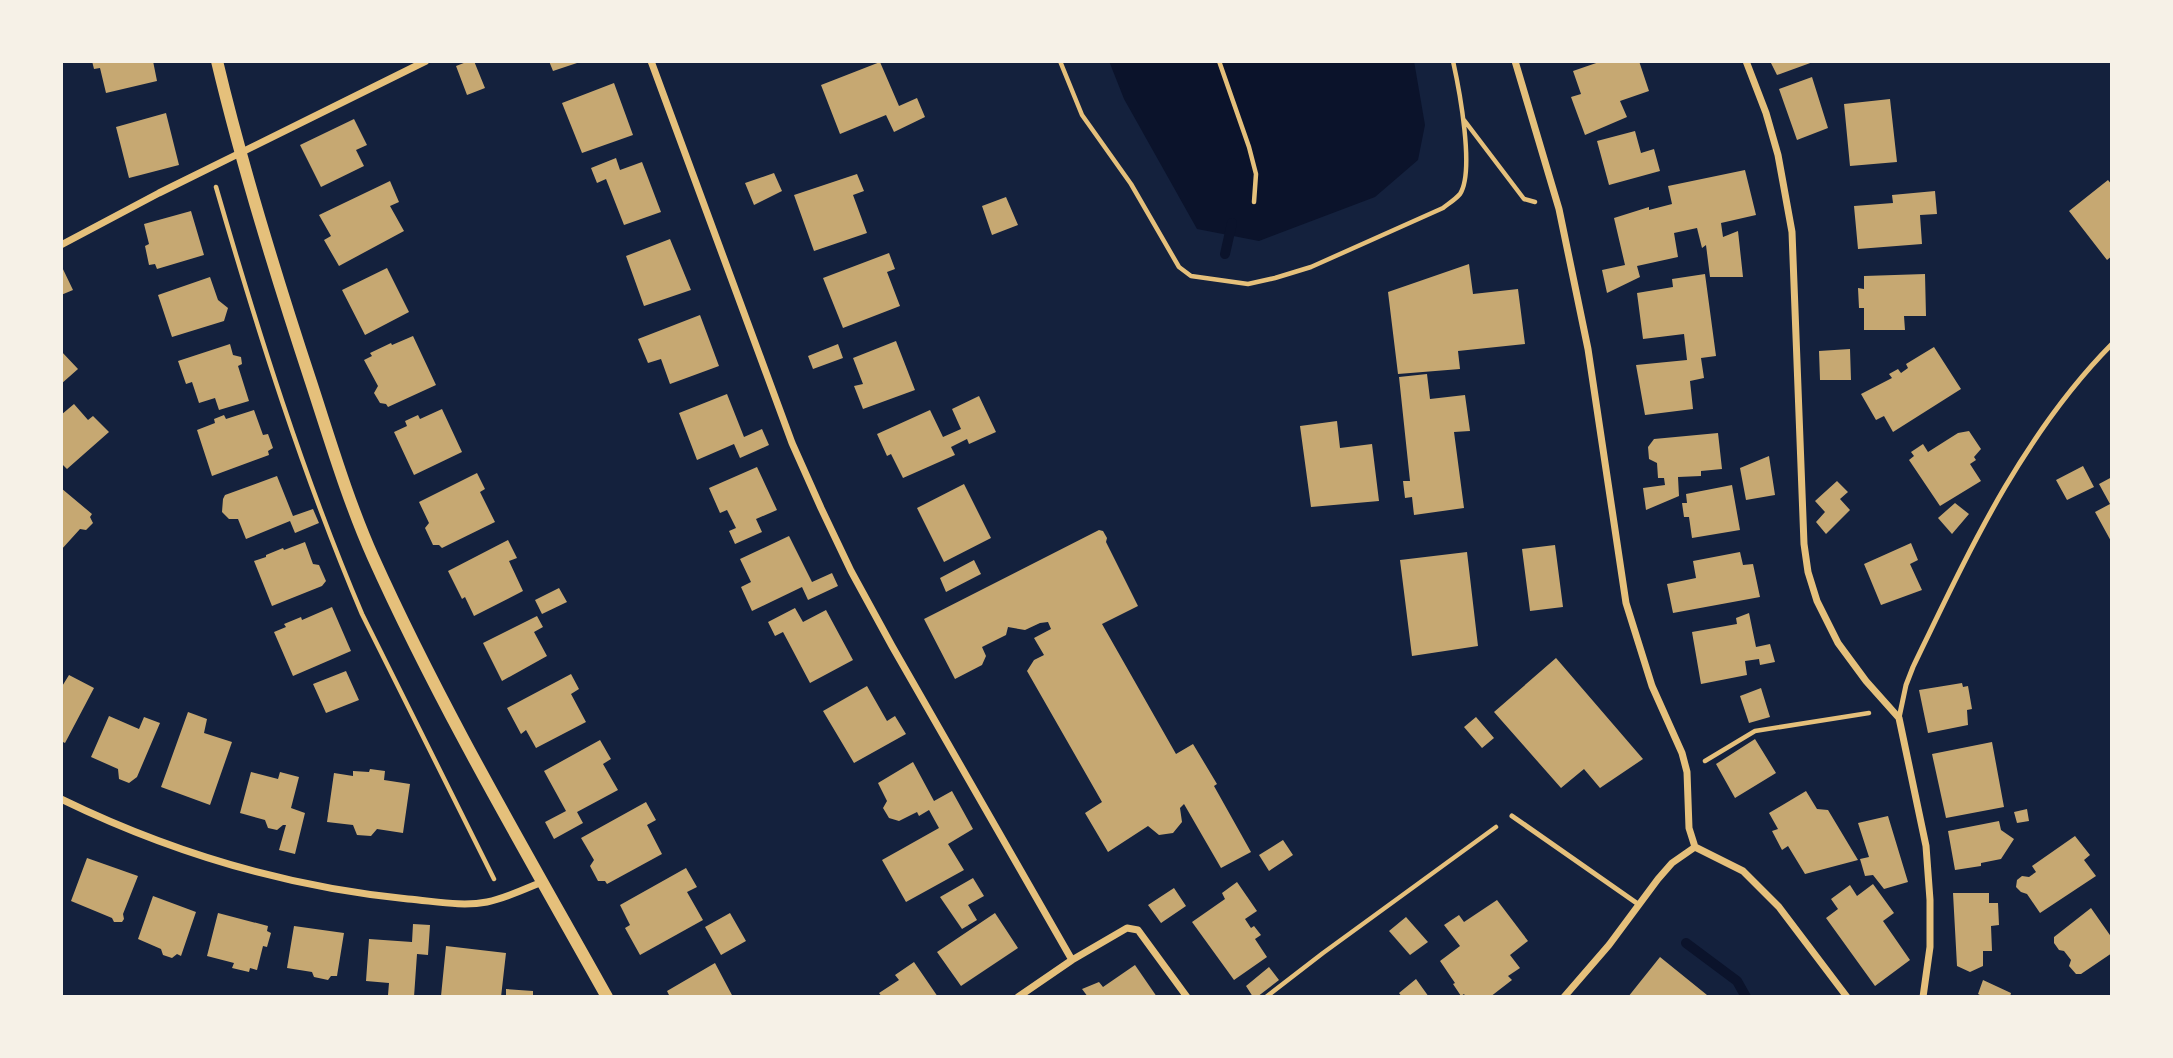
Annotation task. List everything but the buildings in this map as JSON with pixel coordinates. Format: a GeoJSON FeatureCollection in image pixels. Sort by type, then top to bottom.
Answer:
{"type":"FeatureCollection","features":[{"type":"Feature","properties":{"kind":"street"},"geometry":{"type":"LineString","coordinates":[[217,61],[240,154],[286,305],[372,554],[433,680],[607,997]]}},
{"type":"Feature","properties":{"kind":"street"},"geometry":{"type":"LineString","coordinates":[[61,244],[426,61]]}},
{"type":"Feature","properties":{"kind":"street"},"geometry":{"type":"LineString","coordinates":[[651,61],[782,416],[821,508],[886,635],[1072,960]]}},
{"type":"Feature","properties":{"kind":"street"},"geometry":{"type":"LineString","coordinates":[[1515,61],[1559,209],[1588,349],[1626,604],[1652,686],[1682,753],[1687,772],[1688,819],[1695,847],[1743,871],[1780,907],[1847,997]]}},
{"type":"Feature","properties":{"kind":"street"},"geometry":{"type":"LineString","coordinates":[[1746,61],[1766,113],[1778,155],[1791,232],[1804,544],[1808,572],[1838,643],[1866,681],[1899,718],[1926,846],[1930,947],[1923,997]]}},
{"type":"Feature","properties":{"kind":"street"},"geometry":{"type":"LineString","coordinates":[[61,799],[147,838],[214,861],[265,875],[326,887],[387,897],[460,904],[486,902],[542,882]]}},
{"type":"Feature","properties":{"kind":"street"},"geometry":{"type":"LineString","coordinates":[[1564,997],[1672,863],[1695,847]]}},
{"type":"Feature","properties":{"kind":"street"},"geometry":{"type":"LineString","coordinates":[[1018,997],[1072,960],[1127,928],[1138,930],[1187,997]]}},
{"type":"Feature","properties":{"kind":"lane"},"geometry":{"type":"LineString","coordinates":[[1899,718],[1913,667],[1967,555],[2009,481],[2052,413],[2086,370],[2112,344]]}},
{"type":"Feature","properties":{"kind":"lane"},"geometry":{"type":"LineString","coordinates":[[1512,816],[1638,904]]}},
{"type":"Feature","properties":{"kind":"path"},"geometry":{"type":"LineString","coordinates":[[1060,61],[1082,115],[1130,184],[1179,267],[1191,275],[1248,284],[1311,267],[1443,208],[1460,194],[1465,176],[1463,119],[1453,61]]}},
{"type":"Feature","properties":{"kind":"path"},"geometry":{"type":"LineString","coordinates":[[1219,61],[1246,136],[1256,174],[1254,202]]}},
{"type":"Feature","properties":{"kind":"path"},"geometry":{"type":"LineString","coordinates":[[1463,119],[1524,199],[1559,209]]}},
{"type":"Feature","properties":{"kind":"path"},"geometry":{"type":"LineString","coordinates":[[1687,772],[1755,731],[1870,713],[1899,718]]}},
{"type":"Feature","properties":{"kind":"path"},"geometry":{"type":"LineString","coordinates":[[1266,997],[1512,816]]}},
{"type":"Feature","properties":{"kind":"water"},"geometry":{"type":"Polygon","coordinates":[[[1109,61],[1414,61],[1425,125],[1418,160],[1375,197],[1259,241],[1197,229],[1124,99],[1109,61]]]}},
{"type":"Feature","properties":{"kind":"waterway"},"geometry":{"type":"LineString","coordinates":[[1225,254],[1232,223]]}},
{"type":"Feature","properties":{"kind":"waterway"},"geometry":{"type":"LineString","coordinates":[[1686,943],[1737,981],[1746,997]]}}]}
